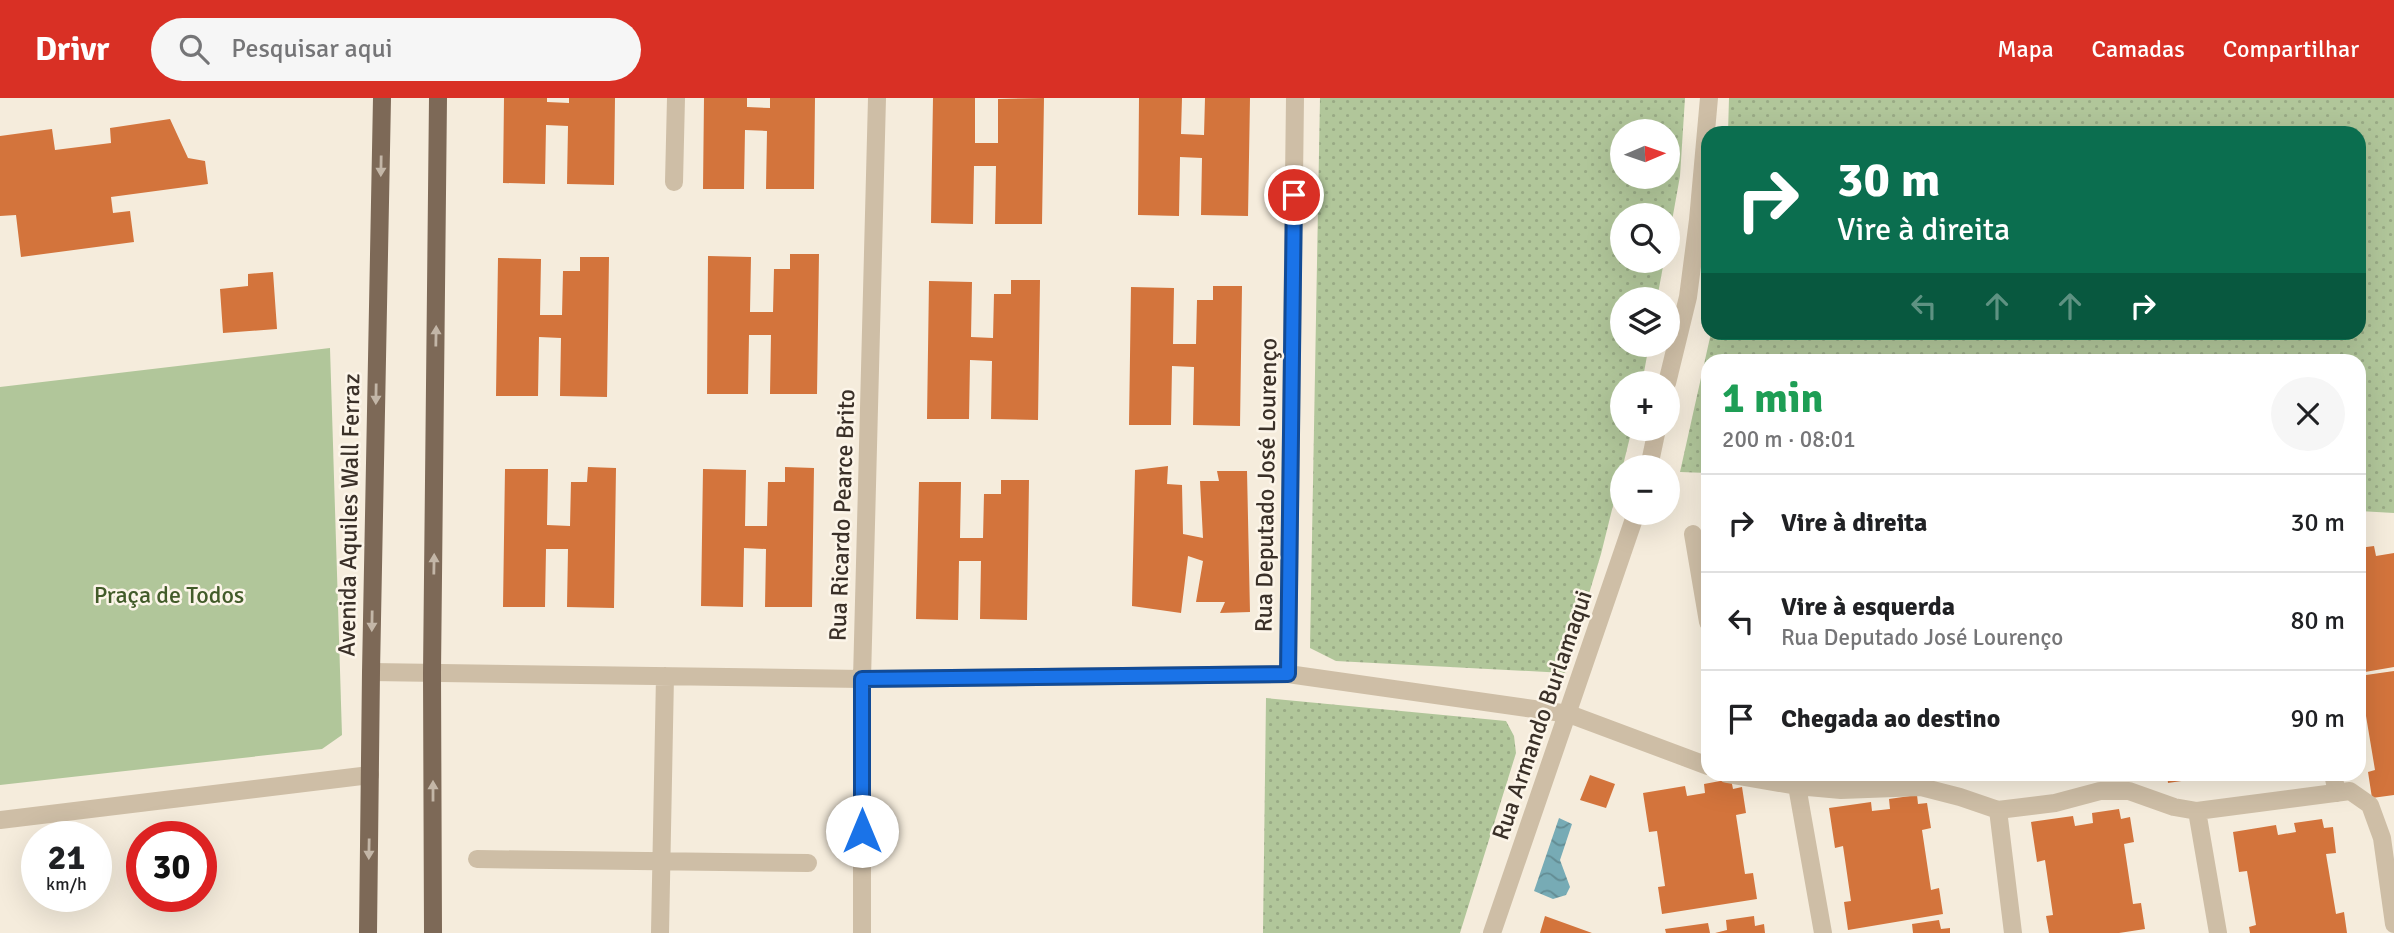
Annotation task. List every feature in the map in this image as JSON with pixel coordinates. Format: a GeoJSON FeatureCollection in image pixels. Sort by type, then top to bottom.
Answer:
{"type":"FeatureCollection","features":[{"type":"Feature","properties":{"kind":"main road","name":"Avenida Aquiles Wall Ferraz"},"geometry":{"type":"LineString","coordinates":[[368,933],[382,98]]}},
{"type":"Feature","properties":{"kind":"main road"},"geometry":{"type":"LineString","coordinates":[[433,933],[432,673],[438,98]]}},
{"type":"Feature","properties":{"kind":"street"},"geometry":{"type":"LineString","coordinates":[[674,182],[676,98]]}},
{"type":"Feature","properties":{"kind":"street","name":"Rua Ricardo Pearce Brito"},"geometry":{"type":"LineString","coordinates":[[862,933],[862,679],[877,98]]}},
{"type":"Feature","properties":{"kind":"street","name":"Rua Deputado José Lourenço"},"geometry":{"type":"LineString","coordinates":[[1288,674],[1295,98]]}},
{"type":"Feature","properties":{"kind":"street"},"geometry":{"type":"LineString","coordinates":[[1707,126],[1709,98]]}},
{"type":"Feature","properties":{"kind":"street"},"geometry":{"type":"LineString","coordinates":[[1670,371],[1688,297],[1701,196]]}},
{"type":"Feature","properties":{"kind":"street","name":"Rua Armando Burlamaqui"},"geometry":{"type":"LineString","coordinates":[[1492,933],[1632,525]]}},
{"type":"Feature","properties":{"kind":"street"},"geometry":{"type":"LineString","coordinates":[[1693,534],[1701,581]]}},
{"type":"Feature","properties":{"kind":"street"},"geometry":{"type":"LineString","coordinates":[[371,672],[862,679],[1288,674],[1569,714],[1701,763]]}},
{"type":"Feature","properties":{"kind":"street"},"geometry":{"type":"LineString","coordinates":[[660,933],[666,676]]}},
{"type":"Feature","properties":{"kind":"street"},"geometry":{"type":"LineString","coordinates":[[0,820],[370,775]]}},
{"type":"Feature","properties":{"kind":"street"},"geometry":{"type":"LineString","coordinates":[[1770,781],[1841,790],[1912,781]]}},
{"type":"Feature","properties":{"kind":"street"},"geometry":{"type":"LineString","coordinates":[[1922,781],[1998,810],[2055,803],[2128,782],[2174,807],[2197,811],[2350,791],[2370,805],[2382,838],[2394,924]]}},
{"type":"Feature","properties":{"kind":"street"},"geometry":{"type":"LineString","coordinates":[[2334,781],[2337,793]]}},
{"type":"Feature","properties":{"kind":"street"},"geometry":{"type":"LineString","coordinates":[[1797,786],[1823,933]]}},
{"type":"Feature","properties":{"kind":"street"},"geometry":{"type":"LineString","coordinates":[[1998,810],[2013,933]]}},
{"type":"Feature","properties":{"kind":"street"},"geometry":{"type":"LineString","coordinates":[[2197,811],[2218,933]]}},
{"type":"Feature","properties":{"kind":"street"},"geometry":{"type":"LineString","coordinates":[[477,859],[808,863]]}},
{"type":"Feature","properties":{"kind":"green space"},"geometry":{"type":"Polygon","coordinates":[[[1320,98],[1685,98],[1680,176],[1680,119],[1610,119],[1610,189],[1678,189],[1675,203],[1610,203],[1610,273],[1662,273],[1659,287],[1610,287],[1610,357],[1647,357],[1644,371],[1610,371],[1610,441],[1629,441],[1626,455],[1610,455],[1610,518],[1565,673],[1336,661],[1310,648],[1320,98]]]}},
{"type":"Feature","properties":{"kind":"green space"},"geometry":{"type":"Polygon","coordinates":[[[1729,98],[2394,98],[2394,513],[2366,511],[2366,354],[1706,354],[1709,340],[2366,340],[2366,126],[1728,126],[1729,98]]]}},
{"type":"Feature","properties":{"kind":"green space","name":"Praça de Todos"},"geometry":{"type":"Polygon","coordinates":[[[330,348],[342,735],[322,749],[0,785],[0,387],[330,348]]]}},
{"type":"Feature","properties":{"kind":"green space"},"geometry":{"type":"Polygon","coordinates":[[[1701,378],[1701,473],[1680,472],[1701,378]]]}},
{"type":"Feature","properties":{"kind":"green space"},"geometry":{"type":"Polygon","coordinates":[[[1266,698],[1506,721],[1514,736],[1516,753],[1460,933],[1263,933],[1266,698]]]}},
{"type":"Feature","properties":{"kind":"water"},"geometry":{"type":"Polygon","coordinates":[[[1559,818],[1572,824],[1560,860],[1570,887],[1566,895],[1553,899],[1534,891],[1559,818]]]}},
{"type":"Feature","properties":{"kind":"building"},"geometry":{"type":"Polygon","coordinates":[[[504,98],[547,98],[547,102],[569,103],[569,98],[615,98],[614,185],[567,184],[568,126],[546,125],[545,184],[503,183],[504,98]]]}},
{"type":"Feature","properties":{"kind":"building"},"geometry":{"type":"Polygon","coordinates":[[[704,98],[747,98],[747,107],[770,108],[770,98],[815,98],[814,189],[766,189],[767,131],[745,130],[744,189],[703,189],[704,98]]]}},
{"type":"Feature","properties":{"kind":"building"},"geometry":{"type":"Polygon","coordinates":[[[933,98],[975,98],[975,143],[998,143],[998,99],[1044,98],[1042,224],[995,224],[996,166],[974,166],[973,224],[931,223],[933,98]]]}},
{"type":"Feature","properties":{"kind":"building"},"geometry":{"type":"Polygon","coordinates":[[[1139,98],[1182,98],[1181,134],[1204,135],[1205,98],[1250,98],[1248,216],[1201,215],[1202,158],[1180,157],[1179,216],[1138,215],[1139,98]]]}},
{"type":"Feature","properties":{"kind":"building"},"geometry":{"type":"Polygon","coordinates":[[[170,119],[188,158],[205,161],[208,184],[111,197],[113,213],[130,211],[134,242],[21,257],[16,215],[0,216],[0,136],[52,129],[55,150],[111,143],[110,128],[170,119]]]}},
{"type":"Feature","properties":{"kind":"building"},"geometry":{"type":"Polygon","coordinates":[[[790,254],[819,254],[817,394],[770,394],[771,335],[749,335],[748,394],[707,394],[708,256],[751,257],[750,312],[773,312],[774,269],[790,269],[790,254]]]}},
{"type":"Feature","properties":{"kind":"building"},"geometry":{"type":"Polygon","coordinates":[[[580,257],[609,257],[607,397],[560,396],[561,338],[539,337],[538,396],[496,396],[498,258],[541,259],[540,315],[562,315],[563,271],[580,271],[580,257]]]}},
{"type":"Feature","properties":{"kind":"building"},"geometry":{"type":"Polygon","coordinates":[[[273,272],[277,329],[223,333],[220,289],[248,286],[248,274],[273,272]]]}},
{"type":"Feature","properties":{"kind":"building"},"geometry":{"type":"Polygon","coordinates":[[[1011,280],[1040,280],[1038,420],[991,419],[992,361],[970,360],[969,419],[927,419],[929,281],[972,282],[971,337],[993,338],[994,294],[1011,294],[1011,280]]]}},
{"type":"Feature","properties":{"kind":"building"},"geometry":{"type":"Polygon","coordinates":[[[1213,286],[1242,286],[1240,426],[1193,425],[1194,367],[1172,366],[1171,425],[1129,425],[1131,287],[1174,288],[1173,344],[1196,344],[1197,300],[1213,300],[1213,286]]]}},
{"type":"Feature","properties":{"kind":"building"},"geometry":{"type":"Polygon","coordinates":[[[1168,466],[1167,484],[1182,485],[1183,534],[1203,538],[1200,481],[1219,481],[1217,471],[1247,471],[1250,612],[1220,613],[1225,602],[1196,602],[1203,561],[1188,556],[1181,613],[1132,606],[1135,470],[1168,466]]]}},
{"type":"Feature","properties":{"kind":"building"},"geometry":{"type":"Polygon","coordinates":[[[588,467],[616,468],[614,608],[567,607],[568,549],[546,549],[545,607],[503,607],[505,469],[548,469],[547,525],[570,526],[571,482],[587,482],[588,467]]]}},
{"type":"Feature","properties":{"kind":"building"},"geometry":{"type":"Polygon","coordinates":[[[785,467],[814,468],[812,607],[765,607],[766,549],[744,548],[743,607],[701,606],[703,469],[746,470],[745,526],[767,526],[768,482],[785,482],[785,467]]]}},
{"type":"Feature","properties":{"kind":"building"},"geometry":{"type":"Polygon","coordinates":[[[1001,480],[1029,480],[1027,620],[980,619],[981,561],[959,561],[958,620],[916,619],[919,482],[961,482],[960,538],[983,538],[984,494],[1001,494],[1001,480]]]}},
{"type":"Feature","properties":{"kind":"building"},"geometry":{"type":"Polygon","coordinates":[[[2374,546],[2376,556],[2394,553],[2394,667],[2366,672],[2366,547],[2374,546]]]}},
{"type":"Feature","properties":{"kind":"building"},"geometry":{"type":"Polygon","coordinates":[[[2394,671],[2394,795],[2372,798],[2368,772],[2375,770],[2366,716],[2366,675],[2394,671]]]}},
{"type":"Feature","properties":{"kind":"building"},"geometry":{"type":"Polygon","coordinates":[[[1590,775],[1615,784],[1606,808],[1580,800],[1590,775]]]}},
{"type":"Feature","properties":{"kind":"building"},"geometry":{"type":"Polygon","coordinates":[[[1731,781],[1733,789],[1742,787],[1746,813],[1736,815],[1745,874],[1753,873],[1757,899],[1662,914],[1658,887],[1665,886],[1657,831],[1649,832],[1643,793],[1685,786],[1687,796],[1705,793],[1704,784],[1731,781]]]}},
{"type":"Feature","properties":{"kind":"building"},"geometry":{"type":"Polygon","coordinates":[[[1917,795],[1918,804],[1927,803],[1931,828],[1922,830],[1931,890],[1939,888],[1943,914],[1848,930],[1844,902],[1851,901],[1843,846],[1835,848],[1829,808],[1871,802],[1872,811],[1890,809],[1889,799],[1917,795]]]}},
{"type":"Feature","properties":{"kind":"building"},"geometry":{"type":"Polygon","coordinates":[[[2119,809],[2121,819],[2130,817],[2134,842],[2124,844],[2133,904],[2141,903],[2145,929],[2119,933],[2049,933],[2046,916],[2053,915],[2045,860],[2037,862],[2031,822],[2073,816],[2075,826],[2093,823],[2092,813],[2119,809]]]}},
{"type":"Feature","properties":{"kind":"building"},"geometry":{"type":"Polygon","coordinates":[[[2322,819],[2324,828],[2333,827],[2336,853],[2326,854],[2336,914],[2344,912],[2347,933],[2250,933],[2249,927],[2256,925],[2247,871],[2239,872],[2233,832],[2276,825],[2278,835],[2296,832],[2294,823],[2322,819]]]}},
{"type":"Feature","properties":{"kind":"building"},"geometry":{"type":"Polygon","coordinates":[[[1545,916],[1592,933],[1540,933],[1545,916]]]}},
{"type":"Feature","properties":{"kind":"building"},"geometry":{"type":"Polygon","coordinates":[[[1754,916],[1755,926],[1764,924],[1765,933],[1715,933],[1727,930],[1726,920],[1754,916]]]}},
{"type":"Feature","properties":{"kind":"building"},"geometry":{"type":"Polygon","coordinates":[[[1939,920],[1941,929],[1950,928],[1950,933],[1913,933],[1912,924],[1939,920]]]}},
{"type":"Feature","properties":{"kind":"building"},"geometry":{"type":"Polygon","coordinates":[[[1708,923],[1710,933],[1666,933],[1665,929],[1708,923]]]}},
{"type":"Feature","properties":{"kind":"route"},"geometry":{"type":"LineString","coordinates":[[862,831],[862,679],[1288,674],[1294,195]]}}]}
